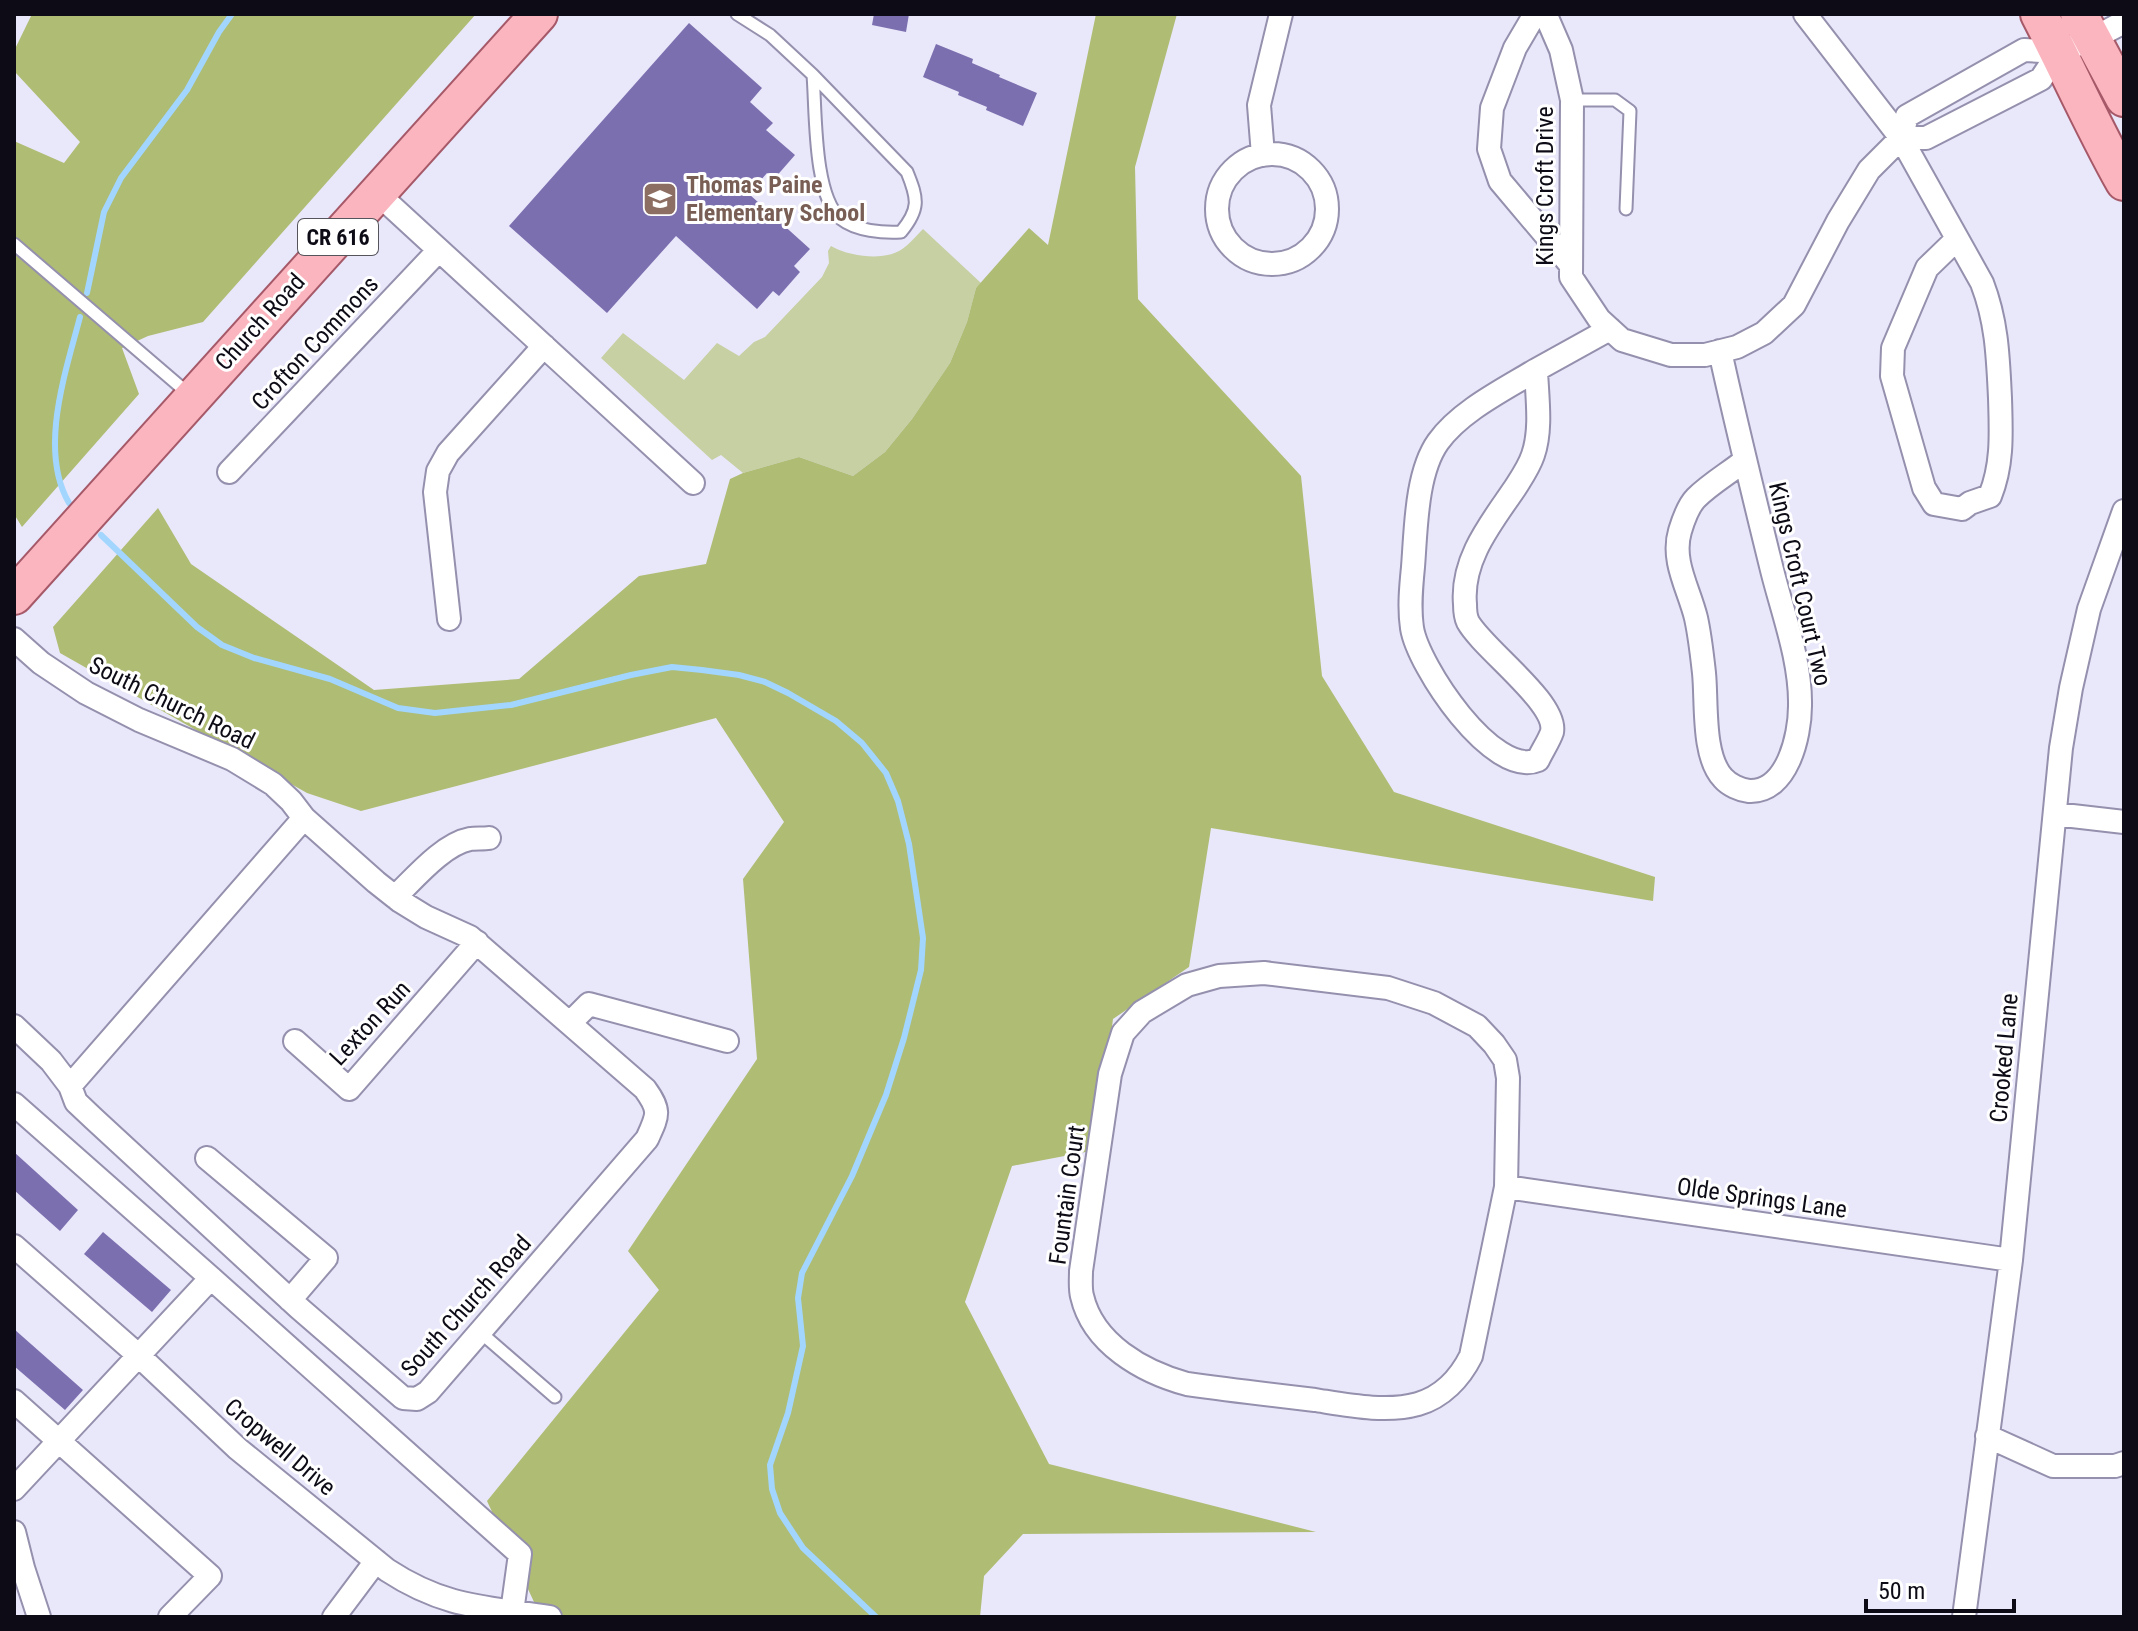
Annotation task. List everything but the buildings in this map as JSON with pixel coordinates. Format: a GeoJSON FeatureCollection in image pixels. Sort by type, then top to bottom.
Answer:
{"type":"FeatureCollection","features":[{"type":"Feature","properties":{"kind":"main road","name":"Church Road"},"geometry":{"type":"LineString","coordinates":[[14,596],[539,14]]}},
{"type":"Feature","properties":{"kind":"main road"},"geometry":{"type":"LineString","coordinates":[[2039,14],[2096,133],[2124,182]]}},
{"type":"Feature","properties":{"kind":"main road"},"geometry":{"type":"LineString","coordinates":[[2086,27],[2124,98]]}},
{"type":"Feature","properties":{"kind":"street"},"geometry":{"type":"LineString","coordinates":[[1263,155],[1259,105],[1281,14]]}},
{"type":"Feature","properties":{"kind":"street"},"geometry":{"type":"LineString","coordinates":[[1535,14],[1515,48],[1492,108],[1489,149],[1500,181],[1570,264]]}},
{"type":"Feature","properties":{"kind":"street","name":"Kings Croft Drive"},"geometry":{"type":"LineString","coordinates":[[1544,14],[1561,50],[1572,100],[1571,277],[1599,319],[1622,340],[1671,355],[1705,355],[1737,347],[1764,333],[1794,305],[1869,170],[1901,138],[1907,116],[2024,50],[2059,52]]}},
{"type":"Feature","properties":{"kind":"street"},"geometry":{"type":"LineString","coordinates":[[1805,14],[1901,138],[1982,283],[1990,305],[1998,343],[2001,444],[1996,480],[1990,496],[1962,509],[1934,504],[1924,488],[1892,376],[1893,348],[1927,268],[1957,239]]}},
{"type":"Feature","properties":{"kind":"street"},"geometry":{"type":"LineString","coordinates":[[1901,138],[1926,138],[2041,79],[2059,52],[2086,27],[2124,22]]}},
{"type":"Feature","properties":{"kind":"street"},"geometry":{"type":"LineString","coordinates":[[1263,155],[1290,157],[1305,165],[1317,177],[1325,193],[1326,220],[1315,244],[1302,255],[1286,262],[1267,264],[1241,254],[1223,233],[1217,215],[1219,197],[1226,179],[1239,165],[1263,155]]}},
{"type":"Feature","properties":{"kind":"street"},"geometry":{"type":"LineString","coordinates":[[377,193],[693,483]]}},
{"type":"Feature","properties":{"kind":"street","name":"Crofton Commons"},"geometry":{"type":"LineString","coordinates":[[229,472],[439,250]]}},
{"type":"Feature","properties":{"kind":"street"},"geometry":{"type":"LineString","coordinates":[[1536,370],[1538,423],[1534,452],[1529,466],[1479,541],[1464,592],[1466,619],[1543,704],[1550,718],[1552,730],[1538,760],[1532,762],[1518,761],[1477,736],[1437,684],[1418,649],[1410,605],[1419,505],[1426,466],[1438,441],[1468,412],[1536,370],[1610,329]]}},
{"type":"Feature","properties":{"kind":"street"},"geometry":{"type":"LineString","coordinates":[[449,619],[435,492],[438,471],[448,453],[544,346]]}},
{"type":"Feature","properties":{"kind":"street","name":"Kings Croft Court Two"},"geometry":{"type":"LineString","coordinates":[[1720,351],[1744,461],[1796,664],[1800,707],[1794,746],[1782,774],[1771,786],[1755,791],[1741,790],[1724,780],[1713,765],[1696,620],[1678,562],[1677,548],[1681,529],[1695,499],[1744,461]]}},
{"type":"Feature","properties":{"kind":"street","name":"Crooked Lane"},"geometry":{"type":"LineString","coordinates":[[1964,1617],[2011,1260],[2061,748],[2089,609],[2121,526]]}},
{"type":"Feature","properties":{"kind":"street","name":"South Church Road"},"geometry":{"type":"LineString","coordinates":[[14,639],[41,663],[86,693],[139,720],[232,759],[273,784],[304,818],[395,897],[426,917],[477,942],[570,1023],[645,1089],[656,1105],[655,1120],[647,1139],[428,1392],[417,1399],[403,1398],[290,1300],[76,1102],[70,1086],[51,1061],[14,1026]]}},
{"type":"Feature","properties":{"kind":"street"},"geometry":{"type":"LineString","coordinates":[[2055,814],[2124,822]]}},
{"type":"Feature","properties":{"kind":"street"},"geometry":{"type":"LineString","coordinates":[[70,1086],[304,818]]}},
{"type":"Feature","properties":{"kind":"street"},"geometry":{"type":"LineString","coordinates":[[395,897],[446,851],[467,840],[489,838]]}},
{"type":"Feature","properties":{"kind":"street","name":"Lexton Run"},"geometry":{"type":"LineString","coordinates":[[295,1041],[349,1089],[477,942]]}},
{"type":"Feature","properties":{"kind":"street","name":"Fountain Court"},"geometry":{"type":"LineString","coordinates":[[1264,973],[1388,988],[1434,1003],[1477,1026],[1505,1060],[1508,1078],[1506,1187],[1471,1356],[1462,1374],[1437,1395],[1418,1404],[1362,1406],[1167,1379],[1120,1353],[1104,1337],[1086,1309],[1081,1293],[1081,1271],[1110,1074],[1123,1033],[1142,1012],[1187,985],[1219,976],[1264,973]]}},
{"type":"Feature","properties":{"kind":"street"},"geometry":{"type":"LineString","coordinates":[[570,1023],[589,1004],[727,1041]]}},
{"type":"Feature","properties":{"kind":"street"},"geometry":{"type":"LineString","coordinates":[[14,1104],[520,1554],[512,1612]]}},
{"type":"Feature","properties":{"kind":"street"},"geometry":{"type":"LineString","coordinates":[[207,1158],[326,1258],[290,1300]]}},
{"type":"Feature","properties":{"kind":"street","name":"Olde Springs Lane"},"geometry":{"type":"LineString","coordinates":[[1506,1187],[2011,1260]]}},
{"type":"Feature","properties":{"kind":"street","name":"Cropwell Drive"},"geometry":{"type":"LineString","coordinates":[[14,1246],[138,1355],[238,1449],[407,1583],[431,1595],[458,1603],[550,1617]]}},
{"type":"Feature","properties":{"kind":"street"},"geometry":{"type":"LineString","coordinates":[[14,1489],[211,1278]]}},
{"type":"Feature","properties":{"kind":"street"},"geometry":{"type":"LineString","coordinates":[[14,1401],[210,1576],[170,1617]]}},
{"type":"Feature","properties":{"kind":"street"},"geometry":{"type":"LineString","coordinates":[[1987,1436],[2053,1466],[2115,1466],[2124,1463]]}},
{"type":"Feature","properties":{"kind":"street"},"geometry":{"type":"LineString","coordinates":[[14,1532],[19,1569],[39,1617]]}},
{"type":"Feature","properties":{"kind":"street"},"geometry":{"type":"LineString","coordinates":[[334,1617],[376,1561]]}},
{"type":"Feature","properties":{"kind":"lane"},"geometry":{"type":"LineString","coordinates":[[737,14],[770,35],[813,75],[907,172],[916,193],[913,217],[901,232],[862,229],[841,219],[827,202],[819,169],[813,75]]}},
{"type":"Feature","properties":{"kind":"lane"},"geometry":{"type":"LineString","coordinates":[[1572,100],[1615,100],[1630,111],[1626,209]]}},
{"type":"Feature","properties":{"kind":"lane"},"geometry":{"type":"LineString","coordinates":[[14,244],[193,397]]}},
{"type":"Feature","properties":{"kind":"lane"},"geometry":{"type":"LineString","coordinates":[[480,1332],[555,1397]]}},
{"type":"Feature","properties":{"kind":"green space"},"geometry":{"type":"Polygon","coordinates":[[[32,14],[476,14],[203,322],[148,336],[122,348],[139,394],[22,527],[14,514],[14,141],[64,163],[80,142],[14,71],[14,51],[32,14]]]}},
{"type":"Feature","properties":{"kind":"green space"},"geometry":{"type":"Polygon","coordinates":[[[1096,14],[1177,14],[1135,167],[1138,299],[1301,476],[1322,676],[1394,792],[1655,877],[1653,901],[1211,828],[1189,967],[1113,1019],[1096,1150],[1012,1166],[965,1302],[1049,1464],[1316,1532],[1023,1534],[984,1576],[980,1617],[541,1617],[487,1501],[659,1290],[628,1251],[757,1059],[743,879],[784,822],[716,718],[361,811],[307,793],[60,653],[53,627],[158,508],[191,564],[374,690],[519,679],[639,576],[706,564],[730,479],[799,457],[853,476],[885,452],[950,363],[967,322],[976,288],[1029,228],[1048,245],[1096,14]]]}},
{"type":"Feature","properties":{"kind":"green space"},"geometry":{"type":"Polygon","coordinates":[[[923,229],[981,283],[976,288],[967,322],[950,363],[885,452],[853,476],[799,457],[743,473],[721,455],[712,460],[601,358],[623,333],[684,380],[717,343],[739,356],[754,342],[765,337],[822,277],[829,263],[831,246],[855,255],[883,256],[902,249],[923,229]]]}},
{"type":"Feature","properties":{"kind":"waterway"},"geometry":{"type":"LineString","coordinates":[[87,293],[104,212],[121,178],[187,90],[232,14]]}},
{"type":"Feature","properties":{"kind":"waterway"},"geometry":{"type":"LineString","coordinates":[[69,503],[60,482],[55,435],[62,386],[80,317]]}},
{"type":"Feature","properties":{"kind":"waterway"},"geometry":{"type":"LineString","coordinates":[[101,535],[197,627],[222,645],[254,658],[330,679],[398,708],[435,713],[511,705],[672,667],[702,670],[739,675],[788,693],[836,721],[862,743],[886,773],[898,801],[909,844],[923,938],[921,970],[886,1095],[852,1176],[802,1273],[798,1298],[803,1346],[788,1413],[770,1465],[772,1489],[780,1513],[803,1548],[876,1617]]}},
{"type":"Feature","properties":{"kind":"place","name":"Thomas Paine Elementary School"},"geometry":{"type":"Point","coordinates":[660,199]}}]}
